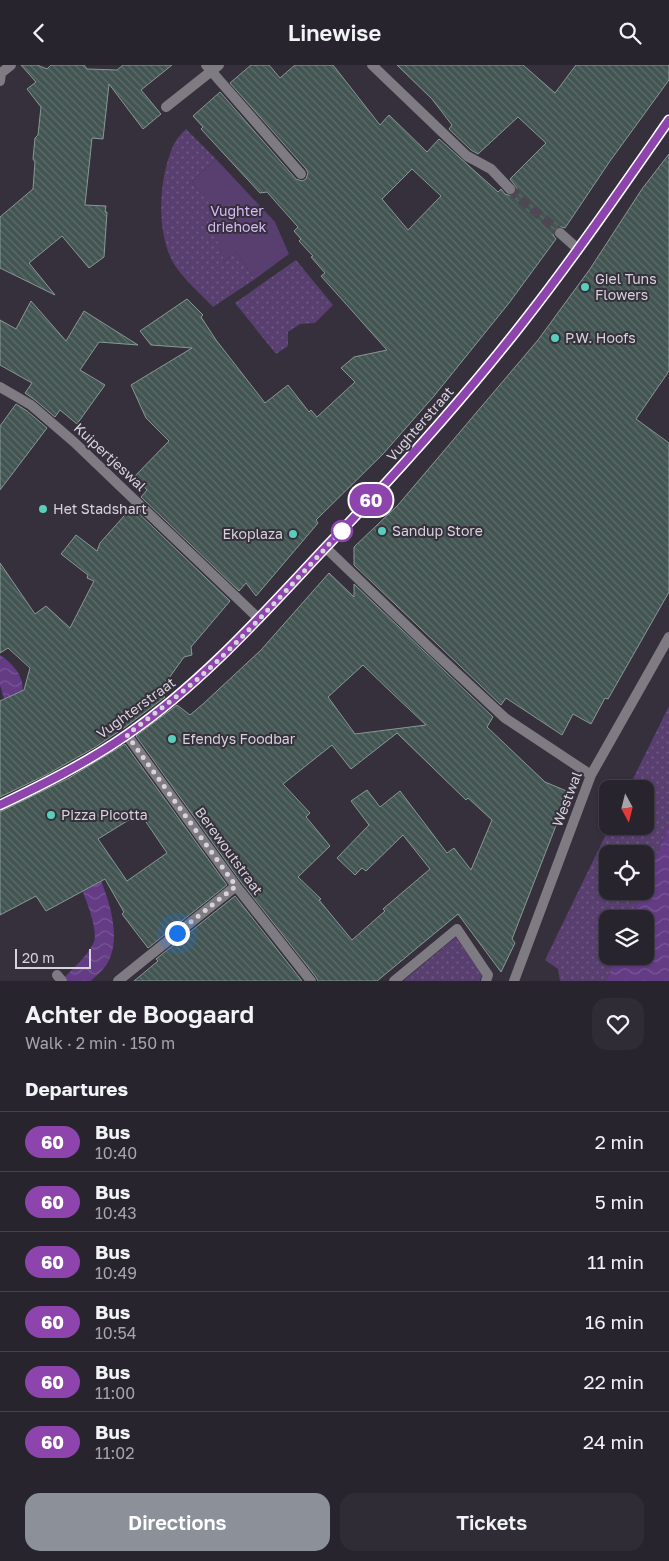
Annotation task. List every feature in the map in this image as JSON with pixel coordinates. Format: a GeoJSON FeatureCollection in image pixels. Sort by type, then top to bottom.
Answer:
{"type":"FeatureCollection","features":[{"type":"Feature","properties":{"kind":"street"},"geometry":{"type":"LineString","coordinates":[[0,81],[1,73],[11,65]]}},
{"type":"Feature","properties":{"kind":"street"},"geometry":{"type":"LineString","coordinates":[[372,65],[467,156],[491,169],[510,189]]}},
{"type":"Feature","properties":{"kind":"street"},"geometry":{"type":"LineString","coordinates":[[166,107],[212,67],[301,175]]}},
{"type":"Feature","properties":{"kind":"street","name":"Vughterstraat"},"geometry":{"type":"LineString","coordinates":[[0,805],[55,778],[127,735],[209,669],[259,619],[404,465],[481,375],[578,249],[669,120]]}},
{"type":"Feature","properties":{"kind":"street"},"geometry":{"type":"LineString","coordinates":[[560,233],[578,249]]}},
{"type":"Feature","properties":{"kind":"street","name":"Kuipertjeswal"},"geometry":{"type":"LineString","coordinates":[[0,387],[31,405],[74,442],[259,619]]}},
{"type":"Feature","properties":{"kind":"street"},"geometry":{"type":"LineString","coordinates":[[326,548],[505,718],[591,775]]}},
{"type":"Feature","properties":{"kind":"street","name":"Westwal"},"geometry":{"type":"LineString","coordinates":[[514,981],[591,775],[669,637]]}},
{"type":"Feature","properties":{"kind":"street","name":"Berewoutstraat"},"geometry":{"type":"LineString","coordinates":[[127,735],[236,886],[312,981]]}},
{"type":"Feature","properties":{"kind":"street"},"geometry":{"type":"LineString","coordinates":[[118,981],[236,886]]}},
{"type":"Feature","properties":{"kind":"street"},"geometry":{"type":"LineString","coordinates":[[394,981],[457,929],[488,975],[486,981]]}},
{"type":"Feature","properties":{"kind":"green space"},"geometry":{"type":"Polygon","coordinates":[[[186,129],[216,159],[192,182],[213,207],[217,237],[224,261],[236,252],[255,279],[213,307],[178,270],[168,251],[164,236],[161,204],[165,172],[174,144],[186,129]]]}},
{"type":"Feature","properties":{"kind":"green space","name":"Vughter driehoek"},"geometry":{"type":"Polygon","coordinates":[[[216,159],[275,222],[289,254],[255,279],[236,252],[224,261],[208,210],[212,207],[192,182],[216,159]]]}},
{"type":"Feature","properties":{"kind":"green space"},"geometry":{"type":"Polygon","coordinates":[[[296,260],[333,305],[315,323],[300,324],[288,332],[288,346],[276,354],[235,303],[296,260]]]}},
{"type":"Feature","properties":{"kind":"green space"},"geometry":{"type":"Polygon","coordinates":[[[669,706],[669,825],[654,862],[654,845],[601,845],[606,835],[654,835],[654,780],[632,780],[669,706]]]}},
{"type":"Feature","properties":{"kind":"green space"},"geometry":{"type":"Polygon","coordinates":[[[599,849],[599,900],[638,900],[635,910],[599,910],[599,965],[612,965],[606,981],[560,981],[558,969],[545,960],[599,849]]]}},
{"type":"Feature","properties":{"kind":"green space"},"geometry":{"type":"Polygon","coordinates":[[[456,937],[482,975],[480,981],[403,981],[456,937]]]}},
{"type":"Feature","properties":{"kind":"water"},"geometry":{"type":"Polygon","coordinates":[[[0,655],[14,667],[20,677],[23,688],[19,703],[9,716],[0,685],[0,655]]]}},
{"type":"Feature","properties":{"kind":"water"},"geometry":{"type":"Polygon","coordinates":[[[669,825],[669,981],[606,981],[612,965],[654,965],[654,910],[635,910],[638,900],[654,900],[654,862],[669,825]]]}},
{"type":"Feature","properties":{"kind":"water"},"geometry":{"type":"Polygon","coordinates":[[[91,857],[111,910],[114,939],[112,952],[107,964],[91,981],[61,981],[84,958],[94,942],[94,926],[91,915],[72,867],[91,857]]]}},
{"type":"Feature","properties":{"kind":"building"},"geometry":{"type":"Polygon","coordinates":[[[21,65],[37,65],[47,69],[51,65],[84,65],[87,69],[117,70],[123,65],[172,65],[141,90],[161,114],[143,129],[109,84],[103,139],[92,138],[85,205],[106,206],[104,257],[89,268],[62,236],[29,263],[55,295],[0,268],[0,217],[33,189],[35,138],[38,135],[41,107],[27,89],[36,82],[21,65]]]}},
{"type":"Feature","properties":{"kind":"building"},"geometry":{"type":"Polygon","coordinates":[[[251,65],[269,65],[280,78],[295,65],[333,65],[380,125],[389,115],[427,152],[439,139],[498,192],[501,189],[505,194],[511,196],[515,194],[517,188],[510,179],[546,143],[518,117],[478,154],[471,150],[449,129],[452,125],[432,99],[397,65],[523,65],[555,93],[576,65],[669,65],[669,80],[610,161],[565,228],[558,226],[555,229],[553,235],[556,239],[509,303],[434,396],[383,454],[316,520],[318,523],[256,596],[246,583],[239,591],[141,497],[147,490],[135,476],[169,441],[146,418],[131,385],[192,348],[151,345],[140,331],[187,299],[203,315],[201,317],[216,340],[265,403],[288,385],[309,412],[311,410],[317,417],[355,382],[341,368],[354,357],[387,350],[321,276],[325,273],[299,241],[301,239],[294,231],[298,227],[267,192],[260,193],[201,129],[203,127],[193,116],[220,92],[296,179],[302,181],[306,179],[308,173],[306,169],[230,83],[251,65]],[[412,169],[382,199],[408,230],[441,196],[412,169]]]}},
{"type":"Feature","properties":{"kind":"building"},"geometry":{"type":"Polygon","coordinates":[[[669,154],[669,371],[636,419],[669,443],[669,592],[608,699],[605,698],[591,724],[573,714],[562,735],[506,698],[501,705],[354,565],[354,547],[398,505],[538,340],[590,269],[642,189],[669,154]]]}},
{"type":"Feature","properties":{"kind":"building"},"geometry":{"type":"Polygon","coordinates":[[[31,301],[66,341],[84,311],[138,345],[99,342],[80,370],[105,385],[77,424],[60,410],[55,417],[25,393],[32,383],[0,365],[0,320],[16,329],[31,301]]]}},
{"type":"Feature","properties":{"kind":"building"},"geometry":{"type":"Polygon","coordinates":[[[16,404],[47,428],[0,490],[0,426],[16,404]]]}},
{"type":"Feature","properties":{"kind":"building"},"geometry":{"type":"Polygon","coordinates":[[[132,507],[230,601],[191,647],[192,655],[184,657],[159,692],[165,697],[94,748],[46,775],[0,797],[0,701],[24,690],[30,668],[8,648],[0,653],[0,563],[35,614],[46,606],[70,628],[94,581],[87,578],[88,575],[61,554],[76,535],[97,551],[100,543],[132,507]]]}},
{"type":"Feature","properties":{"kind":"building"},"geometry":{"type":"Polygon","coordinates":[[[329,573],[354,597],[354,584],[493,717],[487,727],[545,782],[569,792],[512,939],[515,943],[501,972],[458,914],[377,981],[318,981],[241,882],[136,736],[177,705],[190,715],[261,650],[329,573]],[[363,665],[328,697],[355,734],[426,725],[392,693],[363,665]],[[397,733],[351,769],[332,745],[283,784],[310,813],[306,817],[330,846],[298,877],[321,899],[319,900],[352,940],[385,911],[383,909],[430,869],[403,835],[366,871],[362,868],[355,875],[337,858],[369,825],[351,801],[367,790],[380,807],[400,791],[447,853],[454,848],[471,870],[492,820],[468,798],[466,800],[397,733]]]}},
{"type":"Feature","properties":{"kind":"building"},"geometry":{"type":"Polygon","coordinates":[[[125,744],[227,885],[148,948],[122,914],[124,912],[105,879],[46,911],[36,896],[0,915],[0,812],[69,778],[125,744]],[[140,813],[98,839],[127,881],[167,853],[140,813]]]}},
{"type":"Feature","properties":{"kind":"building"},"geometry":{"type":"Polygon","coordinates":[[[235,896],[302,981],[134,981],[158,961],[156,959],[235,896]]]}},
{"type":"Feature","properties":{"kind":"tunnel"},"geometry":{"type":"LineString","coordinates":[[510,189],[560,233]]}},
{"type":"Feature","properties":{"kind":"bus line","name":"60"},"geometry":{"type":"LineString","coordinates":[[0,805],[55,778],[127,735],[209,669],[259,619],[404,465],[481,375],[578,249],[669,120]]}},
{"type":"Feature","properties":{"kind":"place","name":"Giel Tuns Flowers"},"geometry":{"type":"Point","coordinates":[585,287]}},
{"type":"Feature","properties":{"kind":"place","name":"P.W. Hoofs"},"geometry":{"type":"Point","coordinates":[555,338]}},
{"type":"Feature","properties":{"kind":"place","name":"Het Stadshart"},"geometry":{"type":"Point","coordinates":[43,509]}},
{"type":"Feature","properties":{"kind":"place","name":"Sandup Store"},"geometry":{"type":"Point","coordinates":[382,531]}},
{"type":"Feature","properties":{"kind":"place","name":"Ekoplaza"},"geometry":{"type":"Point","coordinates":[293,534]}},
{"type":"Feature","properties":{"kind":"place","name":"Efendys Foodbar"},"geometry":{"type":"Point","coordinates":[172,739]}},
{"type":"Feature","properties":{"kind":"place","name":"Pizza Picotta"},"geometry":{"type":"Point","coordinates":[51,815]}},
{"type":"Feature","properties":{"kind":"route"},"geometry":{"type":"LineString","coordinates":[[177,933],[236,886],[127,735],[209,669],[259,619],[347,525],[342,531]]}}]}
